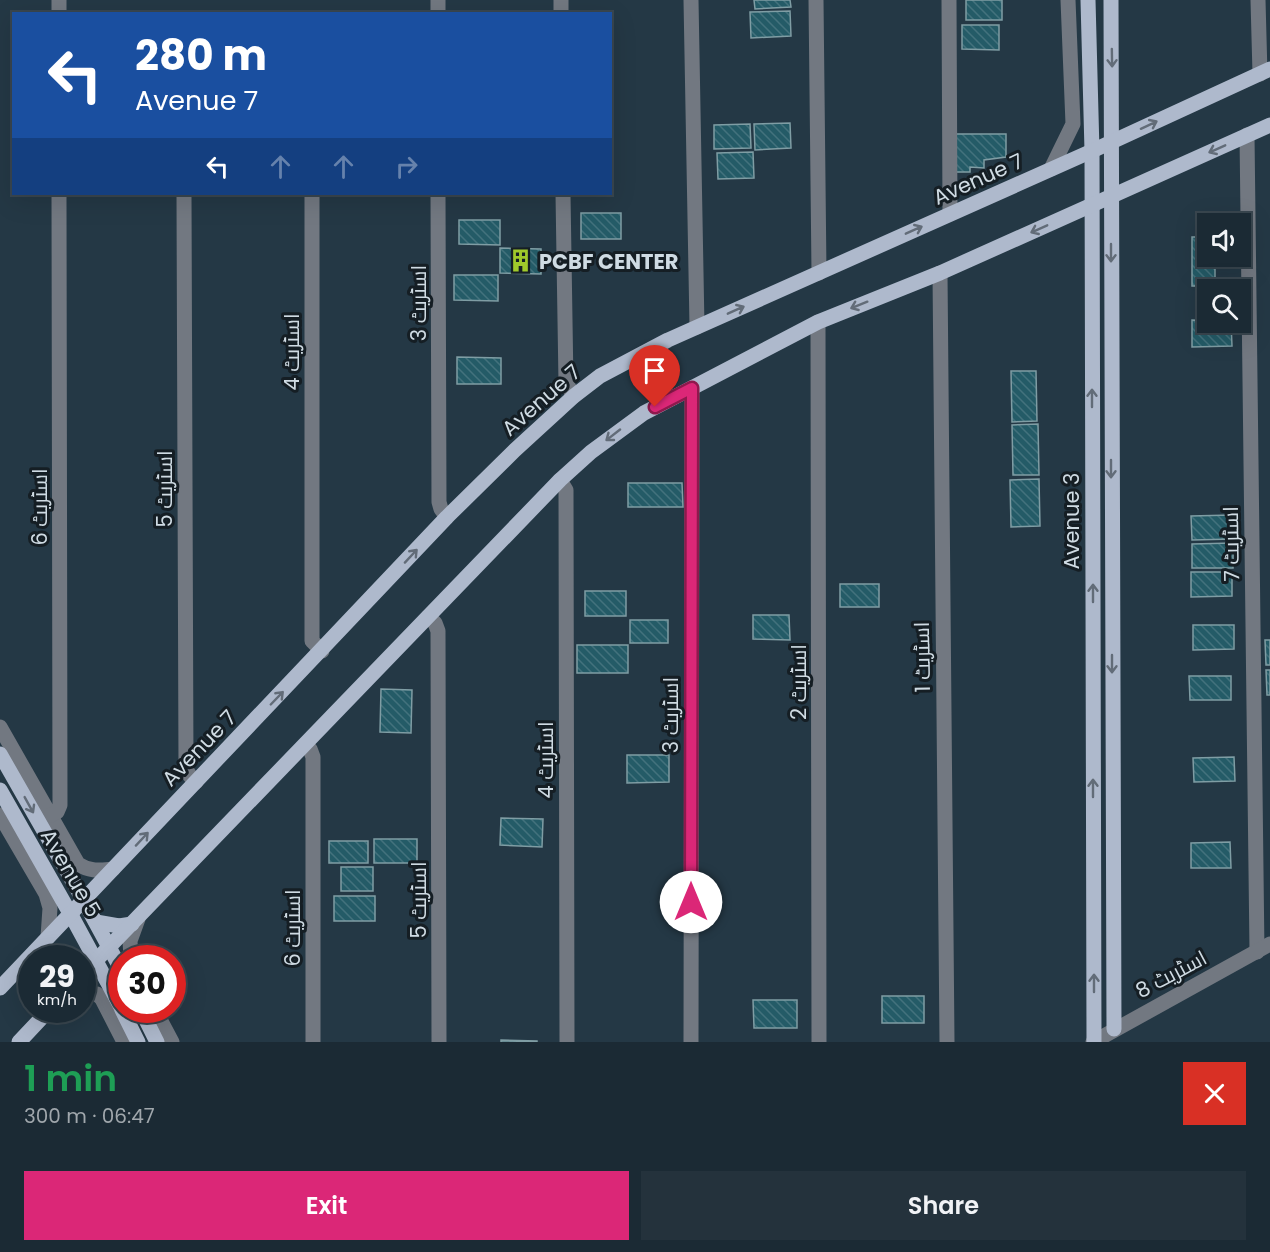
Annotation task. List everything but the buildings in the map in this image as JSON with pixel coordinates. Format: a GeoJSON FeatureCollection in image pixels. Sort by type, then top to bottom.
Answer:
{"type":"FeatureCollection","features":[{"type":"Feature","properties":{"kind":"main road","name":"Avenue 3"},"geometry":{"type":"LineString","coordinates":[[1088,0],[1092,151],[1094,1042]]}},
{"type":"Feature","properties":{"kind":"main road","name":"Avenue 3"},"geometry":{"type":"LineString","coordinates":[[1111,0],[1114,1029]]}},
{"type":"Feature","properties":{"kind":"main road","name":"Avenue 7"},"geometry":{"type":"LineString","coordinates":[[0,988],[447,517],[574,396],[609,371],[658,344],[1051,170],[1265,72]]}},
{"type":"Feature","properties":{"kind":"main road"},"geometry":{"type":"LineString","coordinates":[[113,945],[560,480],[644,412],[818,322],[940,273],[1270,125]]}},
{"type":"Feature","properties":{"kind":"main road","name":"Avenue 5"},"geometry":{"type":"LineString","coordinates":[[0,754],[61,849],[84,901],[108,945]]}},
{"type":"Feature","properties":{"kind":"main road","name":"Avenue 5"},"geometry":{"type":"LineString","coordinates":[[0,790],[41,874],[71,915],[87,945]]}},
{"type":"Feature","properties":{"kind":"main road"},"geometry":{"type":"LineString","coordinates":[[96,922],[119,926],[135,921]]}},
{"type":"Feature","properties":{"kind":"main road"},"geometry":{"type":"LineString","coordinates":[[96,961],[108,950]]}},
{"type":"Feature","properties":{"kind":"main road","name":"Avenue 5"},"geometry":{"type":"LineString","coordinates":[[96,961],[108,988]]}},
{"type":"Feature","properties":{"kind":"main road"},"geometry":{"type":"LineString","coordinates":[[19,1042],[37,1023]]}},
{"type":"Feature","properties":{"kind":"main road","name":"Avenue 5"},"geometry":{"type":"LineString","coordinates":[[126,1023],[138,1042]]}},
{"type":"Feature","properties":{"kind":"main road"},"geometry":{"type":"LineString","coordinates":[[148,1023],[157,1042]]}},
{"type":"Feature","properties":{"kind":"street"},"geometry":{"type":"LineString","coordinates":[[691,0],[697,327]]}},
{"type":"Feature","properties":{"kind":"street"},"geometry":{"type":"LineString","coordinates":[[816,0],[819,273]]}},
{"type":"Feature","properties":{"kind":"street"},"geometry":{"type":"LineString","coordinates":[[949,0],[950,214]]}},
{"type":"Feature","properties":{"kind":"street"},"geometry":{"type":"LineString","coordinates":[[1051,170],[1072,124],[1068,0]]}},
{"type":"Feature","properties":{"kind":"street"},"geometry":{"type":"LineString","coordinates":[[1258,0],[1265,72]]}},
{"type":"Feature","properties":{"kind":"street"},"geometry":{"type":"LineString","coordinates":[[1071,90],[1090,91]]}},
{"type":"Feature","properties":{"kind":"street","name":"اسٹریٹ 7"},"geometry":{"type":"LineString","coordinates":[[1247,135],[1263,948]]}},
{"type":"Feature","properties":{"kind":"street","name":"اسٹریٹ 6"},"geometry":{"type":"LineString","coordinates":[[51,815],[57,812],[60,805],[59,195]]}},
{"type":"Feature","properties":{"kind":"street","name":"اسٹریٹ 5"},"geometry":{"type":"LineString","coordinates":[[184,195],[186,769],[196,782]]}},
{"type":"Feature","properties":{"kind":"street","name":"اسٹریٹ 4"},"geometry":{"type":"LineString","coordinates":[[312,195],[312,641],[322,651]]}},
{"type":"Feature","properties":{"kind":"street","name":"اسٹریٹ 3"},"geometry":{"type":"LineString","coordinates":[[438,195],[439,502],[447,517]]}},
{"type":"Feature","properties":{"kind":"street"},"geometry":{"type":"LineString","coordinates":[[563,195],[566,383],[574,396]]}},
{"type":"Feature","properties":{"kind":"street","name":"اسٹریٹ 1"},"geometry":{"type":"LineString","coordinates":[[940,273],[947,1042]]}},
{"type":"Feature","properties":{"kind":"street","name":"اسٹریٹ 2"},"geometry":{"type":"LineString","coordinates":[[818,322],[819,1042]]}},
{"type":"Feature","properties":{"kind":"street","name":"اسٹریٹ 3"},"geometry":{"type":"LineString","coordinates":[[691,1042],[692,388]]}},
{"type":"Feature","properties":{"kind":"street","name":"اسٹریٹ 4"},"geometry":{"type":"LineString","coordinates":[[560,480],[566,490],[567,1042]]}},
{"type":"Feature","properties":{"kind":"street","name":"اسٹریٹ 5"},"geometry":{"type":"LineString","coordinates":[[428,617],[435,623],[438,631],[439,1042]]}},
{"type":"Feature","properties":{"kind":"street"},"geometry":{"type":"LineString","coordinates":[[0,727],[51,815],[61,849],[86,869],[96,871],[113,869]]}},
{"type":"Feature","properties":{"kind":"street","name":"اسٹریٹ 6"},"geometry":{"type":"LineString","coordinates":[[305,744],[313,758],[313,1042]]}},
{"type":"Feature","properties":{"kind":"street"},"geometry":{"type":"LineString","coordinates":[[0,815],[41,874],[50,908],[48,937]]}},
{"type":"Feature","properties":{"kind":"street"},"geometry":{"type":"LineString","coordinates":[[130,945],[135,921]]}},
{"type":"Feature","properties":{"kind":"street","name":"اسٹریٹ 8"},"geometry":{"type":"LineString","coordinates":[[1094,1042],[1263,948]]}},
{"type":"Feature","properties":{"kind":"street"},"geometry":{"type":"LineString","coordinates":[[120,1023],[124,1042]]}},
{"type":"Feature","properties":{"kind":"street"},"geometry":{"type":"LineString","coordinates":[[162,1023],[172,1042]]}},
{"type":"Feature","properties":{"kind":"place","name":"PCBF CENTER"},"geometry":{"type":"Point","coordinates":[521,261]}},
{"type":"Feature","properties":{"kind":"route"},"geometry":{"type":"LineString","coordinates":[[655,407],[692,388],[691,902]]}}]}
